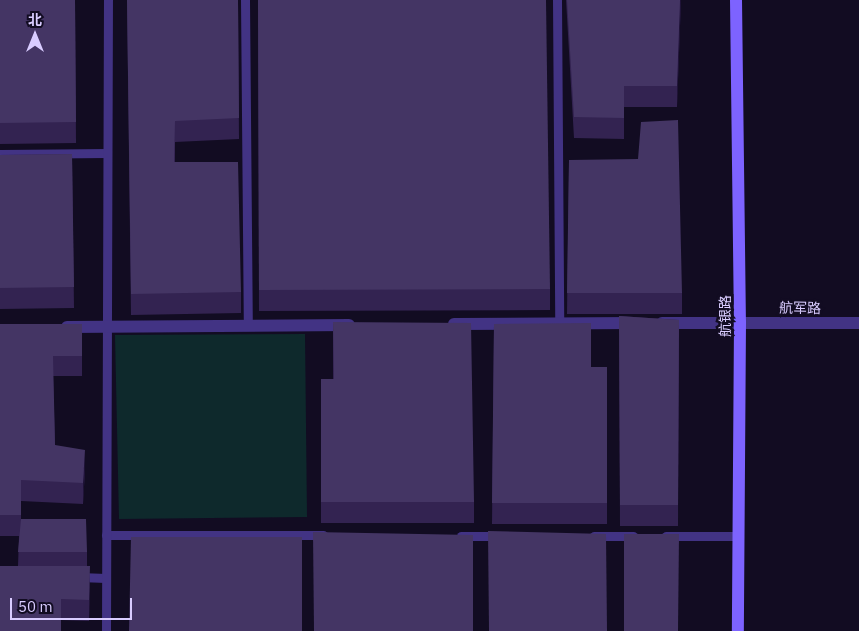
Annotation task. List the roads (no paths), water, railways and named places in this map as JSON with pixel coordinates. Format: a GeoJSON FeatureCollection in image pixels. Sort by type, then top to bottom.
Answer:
{"type":"FeatureCollection","features":[{"type":"Feature","properties":{"kind":"main road","name":"航银路"},"geometry":{"type":"LineString","coordinates":[[736,0],[740,322],[738,631]]}},
{"type":"Feature","properties":{"kind":"street","name":"航军路"},"geometry":{"type":"LineString","coordinates":[[442,324],[859,323]]}},
{"type":"Feature","properties":{"kind":"street"},"geometry":{"type":"LineString","coordinates":[[49,327],[364,325]]}},
{"type":"Feature","properties":{"kind":"lane"},"geometry":{"type":"LineString","coordinates":[[106,631],[108,0]]}},
{"type":"Feature","properties":{"kind":"lane"},"geometry":{"type":"LineString","coordinates":[[245,0],[248,326]]}},
{"type":"Feature","properties":{"kind":"lane"},"geometry":{"type":"LineString","coordinates":[[557,0],[558,323]]}},
{"type":"Feature","properties":{"kind":"lane"},"geometry":{"type":"LineString","coordinates":[[0,154],[108,154]]}},
{"type":"Feature","properties":{"kind":"lane"},"geometry":{"type":"LineString","coordinates":[[106,535],[333,536]]}},
{"type":"Feature","properties":{"kind":"lane"},"geometry":{"type":"LineString","coordinates":[[452,536],[511,536]]}},
{"type":"Feature","properties":{"kind":"lane"},"geometry":{"type":"LineString","coordinates":[[580,536],[639,536]]}},
{"type":"Feature","properties":{"kind":"lane"},"geometry":{"type":"LineString","coordinates":[[659,536],[738,536]]}},
{"type":"Feature","properties":{"kind":"lane"},"geometry":{"type":"LineString","coordinates":[[67,577],[106,578]]}}]}
